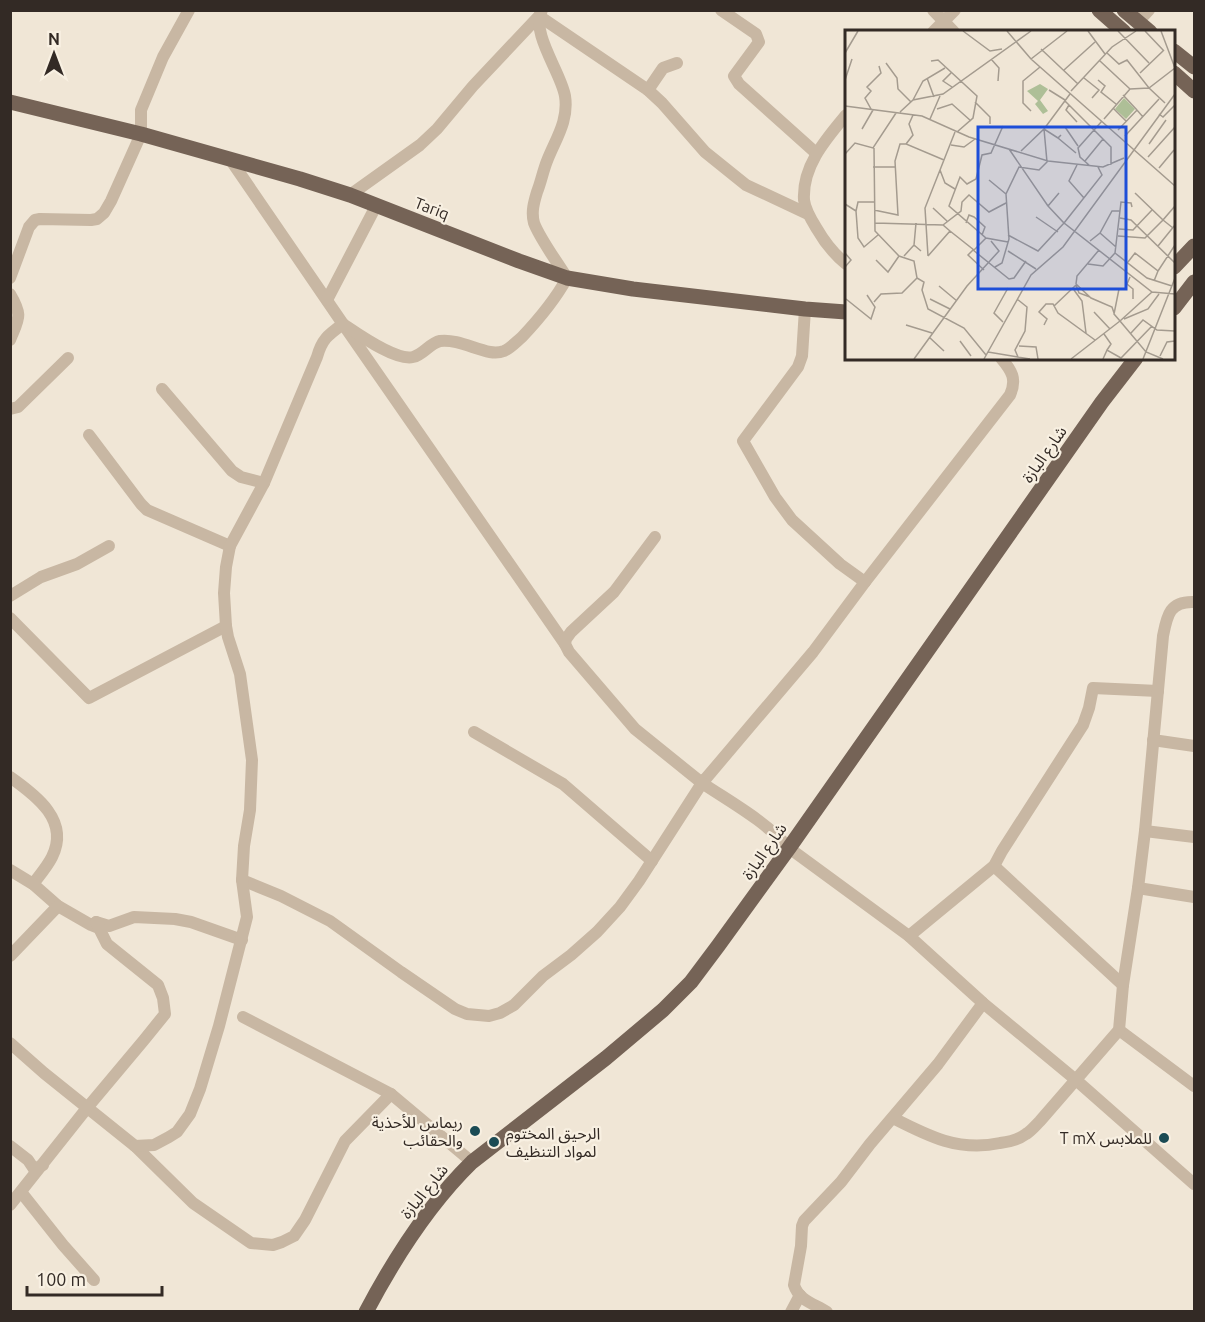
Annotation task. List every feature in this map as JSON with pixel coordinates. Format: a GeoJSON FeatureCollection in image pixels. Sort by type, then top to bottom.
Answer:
{"type":"FeatureCollection","features":[{"type":"Feature","properties":{"kind":"main road"},"geometry":{"type":"LineString","coordinates":[[1099,10],[1135,29]]}},
{"type":"Feature","properties":{"kind":"main road"},"geometry":{"type":"LineString","coordinates":[[1124,10],[1135,29]]}},
{"type":"Feature","properties":{"kind":"main road"},"geometry":{"type":"LineString","coordinates":[[1175,53],[1194,67]]}},
{"type":"Feature","properties":{"kind":"main road"},"geometry":{"type":"LineString","coordinates":[[1175,75],[1194,91]]}},
{"type":"Feature","properties":{"kind":"main road","name":"Tariq"},"geometry":{"type":"LineString","coordinates":[[10,102],[141,134],[350,195],[567,278],[633,289],[845,312]]}},
{"type":"Feature","properties":{"kind":"main road"},"geometry":{"type":"LineString","coordinates":[[1175,265],[1194,246]]}},
{"type":"Feature","properties":{"kind":"main road"},"geometry":{"type":"LineString","coordinates":[[1175,306],[1194,282]]}},
{"type":"Feature","properties":{"kind":"main road","name":"شارع البازة"},"geometry":{"type":"LineString","coordinates":[[366,1311],[410,1237],[457,1177],[472,1162],[606,1058],[663,1010],[691,982],[789,848],[1102,402],[1134,360]]}},
{"type":"Feature","properties":{"kind":"street"},"geometry":{"type":"LineString","coordinates":[[10,278],[29,227],[35,220],[92,220],[104,213],[141,134],[141,110],[163,57],[189,10]]}},
{"type":"Feature","properties":{"kind":"street"},"geometry":{"type":"LineString","coordinates":[[721,10],[756,34],[759,42],[734,76],[739,84],[816,153]]}},
{"type":"Feature","properties":{"kind":"street"},"geometry":{"type":"LineString","coordinates":[[933,10],[952,30]]}},
{"type":"Feature","properties":{"kind":"street"},"geometry":{"type":"LineString","coordinates":[[935,30],[955,10]]}},
{"type":"Feature","properties":{"kind":"street"},"geometry":{"type":"LineString","coordinates":[[1135,29],[1149,10]]}},
{"type":"Feature","properties":{"kind":"street"},"geometry":{"type":"LineString","coordinates":[[541,13],[648,90],[705,152],[746,185],[808,214]]}},
{"type":"Feature","properties":{"kind":"street"},"geometry":{"type":"LineString","coordinates":[[350,195],[420,145],[437,129],[473,86],[541,13]]}},
{"type":"Feature","properties":{"kind":"street"},"geometry":{"type":"LineString","coordinates":[[343,324],[374,344],[401,357],[418,355],[439,341],[455,342],[490,352],[498,352],[511,347],[536,323],[554,300],[567,278],[539,233],[533,214],[547,161],[560,133],[566,109],[565,95],[541,33],[541,13]]}},
{"type":"Feature","properties":{"kind":"street"},"geometry":{"type":"LineString","coordinates":[[648,90],[663,68],[677,63]]}},
{"type":"Feature","properties":{"kind":"street"},"geometry":{"type":"LineString","coordinates":[[845,117],[816,153],[805,185],[804,201],[808,214],[828,247],[845,263]]}},
{"type":"Feature","properties":{"kind":"street"},"geometry":{"type":"LineString","coordinates":[[230,159],[569,652],[636,729],[702,783],[749,814],[779,837],[789,848],[909,936],[983,1003],[1076,1080],[1194,1184]]}},
{"type":"Feature","properties":{"kind":"street"},"geometry":{"type":"LineString","coordinates":[[327,300],[376,206]]}},
{"type":"Feature","properties":{"kind":"street"},"geometry":{"type":"LineString","coordinates":[[10,294],[18,309],[19,319],[10,340]]}},
{"type":"Feature","properties":{"kind":"street"},"geometry":{"type":"LineString","coordinates":[[806,309],[802,356],[798,367],[743,441],[792,520],[840,564],[865,582]]}},
{"type":"Feature","properties":{"kind":"street"},"geometry":{"type":"LineString","coordinates":[[135,1146],[154,1145],[169,1137],[177,1132],[190,1114],[213,1047],[247,917],[242,880],[244,846],[250,810],[252,760],[240,674],[226,626],[224,593],[230,546],[264,483],[320,346],[326,337],[343,324]]}},
{"type":"Feature","properties":{"kind":"street"},"geometry":{"type":"LineString","coordinates":[[10,409],[18,407],[68,358]]}},
{"type":"Feature","properties":{"kind":"street"},"geometry":{"type":"LineString","coordinates":[[242,880],[281,896],[330,921],[456,1009],[467,1014],[489,1016],[500,1013],[513,1005],[543,976],[597,932],[620,907],[702,783],[813,652],[1010,395],[1014,386],[1013,378],[1010,369],[1003,360]]}},
{"type":"Feature","properties":{"kind":"street"},"geometry":{"type":"LineString","coordinates":[[162,389],[232,471],[241,477],[264,483]]}},
{"type":"Feature","properties":{"kind":"street"},"geometry":{"type":"LineString","coordinates":[[89,435],[147,510],[230,546]]}},
{"type":"Feature","properties":{"kind":"street"},"geometry":{"type":"LineString","coordinates":[[565,644],[571,632],[614,592],[655,537]]}},
{"type":"Feature","properties":{"kind":"street"},"geometry":{"type":"LineString","coordinates":[[10,596],[41,577],[77,564],[109,546]]}},
{"type":"Feature","properties":{"kind":"street"},"geometry":{"type":"LineString","coordinates":[[893,1118],[926,1135],[955,1144],[978,1146],[1015,1140],[1026,1134],[1040,1121],[1119,1030],[1123,985],[1145,831],[1163,636],[1169,611],[1180,604],[1194,603]]}},
{"type":"Feature","properties":{"kind":"street"},"geometry":{"type":"LineString","coordinates":[[10,618],[89,698],[226,626]]}},
{"type":"Feature","properties":{"kind":"street"},"geometry":{"type":"LineString","coordinates":[[909,936],[994,866],[1083,725],[1093,688],[1158,691]]}},
{"type":"Feature","properties":{"kind":"street"},"geometry":{"type":"LineString","coordinates":[[474,732],[563,784],[652,861]]}},
{"type":"Feature","properties":{"kind":"street"},"geometry":{"type":"LineString","coordinates":[[1153,740],[1194,746]]}},
{"type":"Feature","properties":{"kind":"street"},"geometry":{"type":"LineString","coordinates":[[10,777],[45,805],[53,817],[57,831],[57,845],[52,858],[33,884]]}},
{"type":"Feature","properties":{"kind":"street"},"geometry":{"type":"LineString","coordinates":[[1145,831],[1194,837]]}},
{"type":"Feature","properties":{"kind":"street"},"geometry":{"type":"LineString","coordinates":[[994,866],[1123,985]]}},
{"type":"Feature","properties":{"kind":"street"},"geometry":{"type":"LineString","coordinates":[[10,870],[33,884],[58,906],[96,927],[96,921]]}},
{"type":"Feature","properties":{"kind":"street"},"geometry":{"type":"LineString","coordinates":[[1138,888],[1194,897]]}},
{"type":"Feature","properties":{"kind":"street"},"geometry":{"type":"LineString","coordinates":[[10,956],[58,906]]}},
{"type":"Feature","properties":{"kind":"street"},"geometry":{"type":"LineString","coordinates":[[96,921],[109,926],[134,917],[175,919],[191,922],[242,940]]}},
{"type":"Feature","properties":{"kind":"street"},"geometry":{"type":"LineString","coordinates":[[10,1205],[87,1107],[165,1014],[163,998],[158,985],[107,944],[96,921]]}},
{"type":"Feature","properties":{"kind":"street"},"geometry":{"type":"LineString","coordinates":[[827,1311],[809,1302],[796,1291],[794,1281],[804,1221],[841,1182],[938,1064],[983,1003]]}},
{"type":"Feature","properties":{"kind":"street"},"geometry":{"type":"LineString","coordinates":[[243,1017],[391,1094],[472,1162]]}},
{"type":"Feature","properties":{"kind":"street"},"geometry":{"type":"LineString","coordinates":[[1119,1030],[1194,1086]]}},
{"type":"Feature","properties":{"kind":"street"},"geometry":{"type":"LineString","coordinates":[[10,1043],[135,1146],[193,1203],[250,1243],[273,1245],[294,1236],[305,1220],[345,1141],[391,1094]]}},
{"type":"Feature","properties":{"kind":"street"},"geometry":{"type":"LineString","coordinates":[[10,1146],[28,1160],[34,1169],[43,1165]]}},
{"type":"Feature","properties":{"kind":"street"},"geometry":{"type":"LineString","coordinates":[[21,1192],[93,1280]]}},
{"type":"Feature","properties":{"kind":"street"},"geometry":{"type":"LineString","coordinates":[[791,1311],[800,1296]]}},
{"type":"Feature","properties":{"kind":"street"},"geometry":{"type":"LineString","coordinates":[[800,1296],[802,1311]]}},
{"type":"Feature","properties":{"kind":"place","name":"ريماس للأحذية والحقائب"},"geometry":{"type":"Point","coordinates":[475,1131]}},
{"type":"Feature","properties":{"kind":"place","name":"T mX للملابس"},"geometry":{"type":"Point","coordinates":[1164,1138]}},
{"type":"Feature","properties":{"kind":"place","name":"الرحيق المختوم لمواد التنظيف"},"geometry":{"type":"Point","coordinates":[494,1142]}}]}
